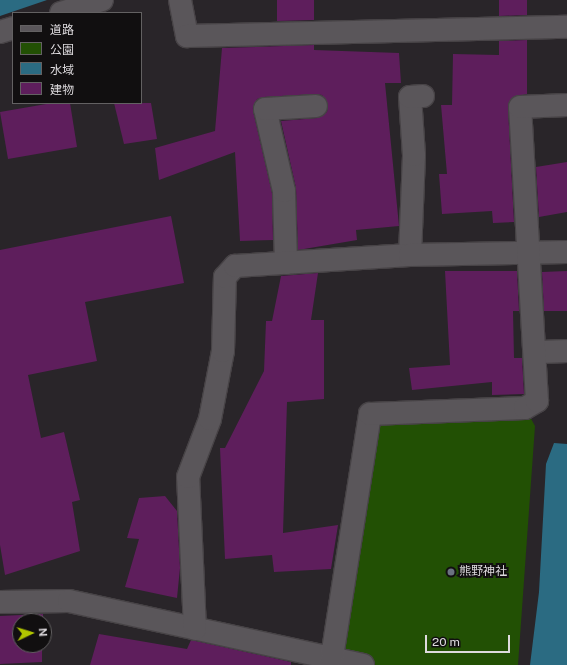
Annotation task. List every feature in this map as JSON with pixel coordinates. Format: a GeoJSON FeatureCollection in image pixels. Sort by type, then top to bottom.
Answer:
{"type":"FeatureCollection","features":[{"type":"Feature","properties":{"kind":"street"},"geometry":{"type":"LineString","coordinates":[[64,12],[102,0]]}},
{"type":"Feature","properties":{"kind":"street"},"geometry":{"type":"LineString","coordinates":[[180,0],[187,36],[567,27]]}},
{"type":"Feature","properties":{"kind":"street"},"geometry":{"type":"LineString","coordinates":[[0,32],[12,28]]}},
{"type":"Feature","properties":{"kind":"street"},"geometry":{"type":"LineString","coordinates":[[410,255],[414,155],[410,97],[423,96]]}},
{"type":"Feature","properties":{"kind":"street"},"geometry":{"type":"LineString","coordinates":[[332,657],[370,414],[525,408],[537,401],[537,352],[520,107],[567,105]]}},
{"type":"Feature","properties":{"kind":"street"},"geometry":{"type":"LineString","coordinates":[[286,263],[284,191],[265,109],[316,106]]}},
{"type":"Feature","properties":{"kind":"street"},"geometry":{"type":"LineString","coordinates":[[195,629],[188,477],[210,419],[223,351],[225,277],[235,266],[410,255],[567,252]]}},
{"type":"Feature","properties":{"kind":"street"},"geometry":{"type":"LineString","coordinates":[[537,352],[567,351]]}},
{"type":"Feature","properties":{"kind":"street"},"geometry":{"type":"LineString","coordinates":[[0,602],[69,601],[332,657],[363,665]]}},
{"type":"Feature","properties":{"kind":"green space"},"geometry":{"type":"Polygon","coordinates":[[[525,408],[535,426],[518,665],[363,665],[332,657],[370,414],[525,408]]]}},
{"type":"Feature","properties":{"kind":"water"},"geometry":{"type":"Polygon","coordinates":[[[0,0],[47,0],[0,16],[0,0]]]}},
{"type":"Feature","properties":{"kind":"water"},"geometry":{"type":"Polygon","coordinates":[[[554,443],[567,444],[567,665],[530,665],[539,592],[546,464],[554,443]]]}},
{"type":"Feature","properties":{"kind":"building"},"geometry":{"type":"Polygon","coordinates":[[[277,0],[314,0],[314,20],[277,21],[277,0]]]}},
{"type":"Feature","properties":{"kind":"building"},"geometry":{"type":"Polygon","coordinates":[[[499,0],[527,0],[527,15],[499,16],[499,0]]]}},
{"type":"Feature","properties":{"kind":"building"},"geometry":{"type":"Polygon","coordinates":[[[527,40],[527,94],[513,97],[508,108],[514,222],[493,223],[492,211],[442,214],[439,174],[447,174],[441,105],[452,105],[453,54],[499,55],[499,41],[527,40]]]}},
{"type":"Feature","properties":{"kind":"building"},"geometry":{"type":"Polygon","coordinates":[[[314,45],[314,50],[399,53],[401,83],[385,83],[399,226],[356,230],[357,240],[298,250],[296,188],[281,121],[317,118],[327,112],[328,105],[322,95],[316,94],[264,97],[257,99],[253,111],[272,193],[273,240],[240,241],[235,152],[159,180],[155,148],[215,131],[222,48],[314,45]]]}},
{"type":"Feature","properties":{"kind":"building"},"geometry":{"type":"Polygon","coordinates":[[[151,103],[157,139],[124,144],[114,104],[151,103]]]}},
{"type":"Feature","properties":{"kind":"building"},"geometry":{"type":"Polygon","coordinates":[[[46,104],[70,104],[77,147],[8,159],[0,112],[46,104]]]}},
{"type":"Feature","properties":{"kind":"building"},"geometry":{"type":"Polygon","coordinates":[[[567,162],[567,212],[539,217],[536,167],[567,162]]]}},
{"type":"Feature","properties":{"kind":"building"},"geometry":{"type":"Polygon","coordinates":[[[171,216],[184,283],[85,302],[97,361],[28,375],[41,438],[64,432],[80,500],[72,502],[80,551],[5,575],[0,545],[0,250],[171,216]]]}},
{"type":"Feature","properties":{"kind":"building"},"geometry":{"type":"Polygon","coordinates":[[[445,271],[517,271],[519,311],[513,311],[514,358],[522,358],[524,394],[492,395],[492,382],[412,390],[409,368],[450,365],[445,271]]]}},
{"type":"Feature","properties":{"kind":"building"},"geometry":{"type":"Polygon","coordinates":[[[567,271],[567,311],[544,311],[542,272],[567,271]]]}},
{"type":"Feature","properties":{"kind":"building"},"geometry":{"type":"Polygon","coordinates":[[[318,273],[311,320],[324,320],[324,399],[287,402],[283,533],[338,525],[331,569],[274,572],[272,555],[225,559],[220,448],[225,448],[264,371],[266,321],[272,321],[281,276],[318,273]]]}},
{"type":"Feature","properties":{"kind":"building"},"geometry":{"type":"Polygon","coordinates":[[[165,496],[177,511],[180,568],[177,598],[125,587],[139,539],[127,538],[139,498],[165,496]]]}},
{"type":"Feature","properties":{"kind":"building"},"geometry":{"type":"Polygon","coordinates":[[[12,615],[12,653],[42,653],[42,662],[0,664],[0,616],[12,615]]]}},
{"type":"Feature","properties":{"kind":"building"},"geometry":{"type":"Polygon","coordinates":[[[99,634],[187,649],[191,640],[291,662],[291,665],[90,665],[99,634]]]}},
{"type":"Feature","properties":{"kind":"place","name":"熊野神社"},"geometry":{"type":"Point","coordinates":[451,572]}}]}
